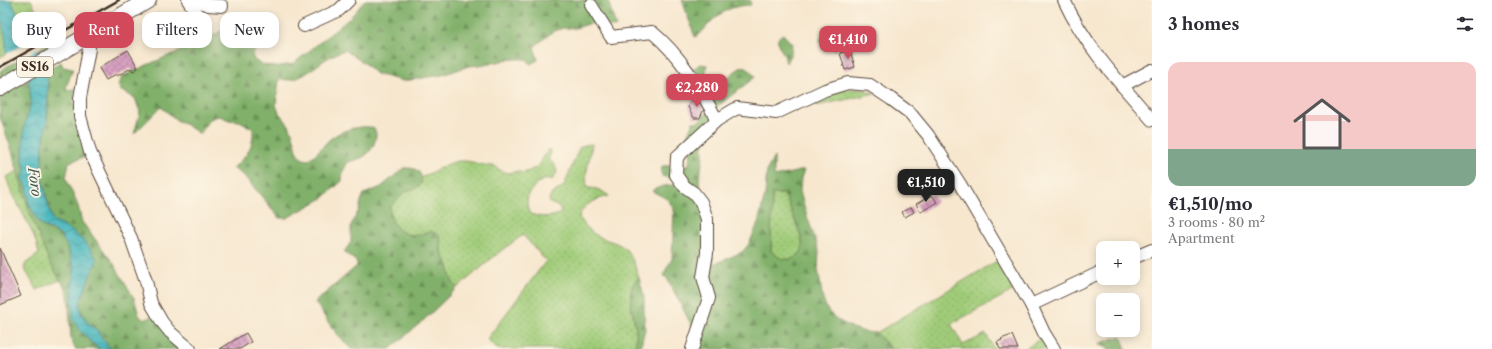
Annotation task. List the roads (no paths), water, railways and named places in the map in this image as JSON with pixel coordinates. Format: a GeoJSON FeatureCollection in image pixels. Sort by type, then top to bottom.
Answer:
{"type":"FeatureCollection","features":[{"type":"Feature","properties":{"kind":"main road","name":"SS16"},"geometry":{"type":"LineString","coordinates":[[127,12],[148,0]]}},
{"type":"Feature","properties":{"kind":"main road","name":"SS16"},"geometry":{"type":"LineString","coordinates":[[0,88],[74,43]]}},
{"type":"Feature","properties":{"kind":"street"},"geometry":{"type":"LineString","coordinates":[[188,0],[196,12]]}},
{"type":"Feature","properties":{"kind":"street"},"geometry":{"type":"LineString","coordinates":[[195,0],[208,5],[222,6]]}},
{"type":"Feature","properties":{"kind":"street"},"geometry":{"type":"LineString","coordinates":[[304,26],[340,10],[349,0]]}},
{"type":"Feature","properties":{"kind":"street"},"geometry":{"type":"LineString","coordinates":[[1064,0],[1084,37],[1099,59],[1152,120]]}},
{"type":"Feature","properties":{"kind":"street"},"geometry":{"type":"LineString","coordinates":[[591,5],[611,37],[652,32],[663,41],[681,62],[695,82],[718,120]]}},
{"type":"Feature","properties":{"kind":"street"},"geometry":{"type":"LineString","coordinates":[[89,48],[80,98],[80,116],[90,152],[131,238],[146,281],[151,303],[162,322],[170,332],[190,349]]}},
{"type":"Feature","properties":{"kind":"street"},"geometry":{"type":"LineString","coordinates":[[1122,86],[1152,70]]}},
{"type":"Feature","properties":{"kind":"street"},"geometry":{"type":"LineString","coordinates":[[692,349],[709,298],[702,277],[707,253],[707,219],[701,202],[694,193],[684,186],[676,175],[677,157],[718,120],[737,108],[776,113],[825,90],[848,83],[870,85],[910,113],[928,135],[960,184],[1031,305],[1044,333],[1054,349]]}},
{"type":"Feature","properties":{"kind":"street"},"geometry":{"type":"LineString","coordinates":[[1140,255],[1152,250]]}},
{"type":"Feature","properties":{"kind":"street"},"geometry":{"type":"LineString","coordinates":[[1031,305],[1096,274]]}},
{"type":"Feature","properties":{"kind":"water","name":"Foro"},"geometry":{"type":"Polygon","coordinates":[[[0,0],[11,0],[16,12],[12,12],[12,48],[37,48],[37,51],[46,70],[48,86],[47,123],[43,145],[41,174],[48,205],[53,221],[72,231],[86,243],[97,259],[80,303],[81,313],[88,323],[98,331],[111,349],[100,349],[91,342],[79,329],[73,319],[72,289],[74,269],[68,248],[61,236],[55,231],[44,227],[38,221],[29,204],[27,187],[23,178],[25,169],[23,160],[24,127],[31,102],[29,79],[18,62],[6,54],[6,43],[0,18],[0,0]]]}},
{"type":"Feature","properties":{"kind":"railway"},"geometry":{"type":"LineString","coordinates":[[0,67],[119,0]]}}]}
